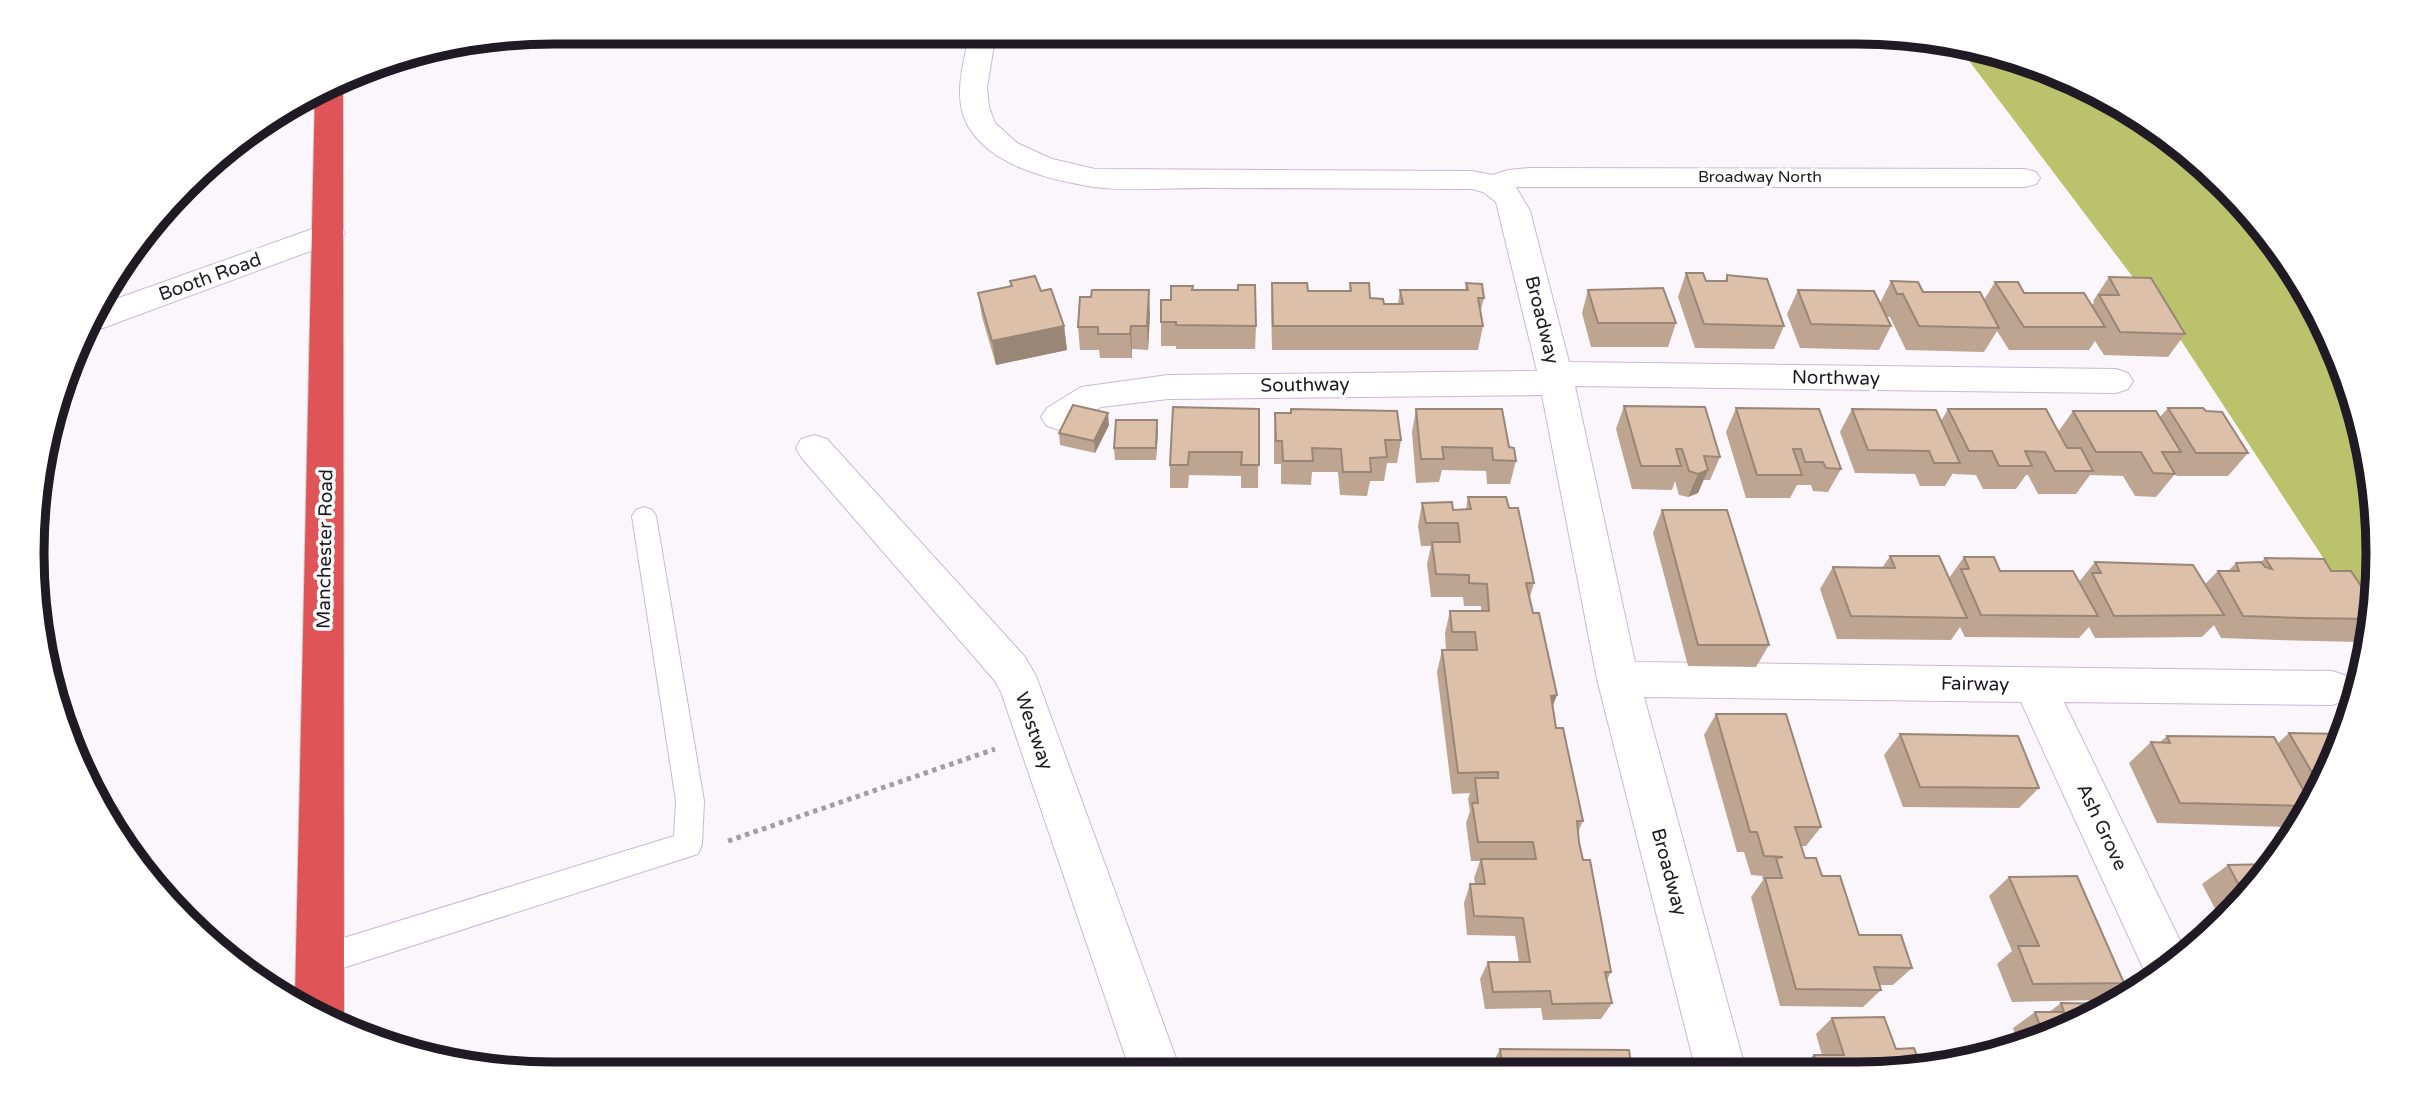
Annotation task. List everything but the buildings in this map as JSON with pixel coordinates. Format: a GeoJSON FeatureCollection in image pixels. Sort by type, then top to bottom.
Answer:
{"type":"FeatureCollection","features":[{"type":"Feature","properties":{"kind":"highway","name":"Manchester Road"},"geometry":{"type":"LineString","coordinates":[[319,1005],[329,96]]}},
{"type":"Feature","properties":{"kind":"street"},"geometry":{"type":"LineString","coordinates":[[981,44],[974,79],[975,109],[990,139],[1052,169],[1095,178],[1472,180],[1496,185]]}},
{"type":"Feature","properties":{"kind":"street","name":"Broadway North"},"geometry":{"type":"LineString","coordinates":[[1496,185],[1508,179],[1530,177],[2025,178]]}},
{"type":"Feature","properties":{"kind":"street","name":"Broadway"},"geometry":{"type":"LineString","coordinates":[[1496,185],[1508,197],[1515,211],[1556,379],[1618,679],[1719,1062]]}},
{"type":"Feature","properties":{"kind":"street","name":"Booth Road"},"geometry":{"type":"LineString","coordinates":[[103,316],[329,233]]}},
{"type":"Feature","properties":{"kind":"street","name":"Northway"},"geometry":{"type":"LineString","coordinates":[[1556,379],[2116,381]]}},
{"type":"Feature","properties":{"kind":"street","name":"Southway"},"geometry":{"type":"LineString","coordinates":[[1059,416],[1093,396],[1168,387],[1556,379]]}},
{"type":"Feature","properties":{"kind":"street","name":"Westway"},"geometry":{"type":"LineString","coordinates":[[814,448],[1010,669],[1021,688],[1035,736],[1152,1062]]}},
{"type":"Feature","properties":{"kind":"street","name":"Fairway"},"geometry":{"type":"LineString","coordinates":[[1618,679],[2332,688]]}},
{"type":"Feature","properties":{"kind":"street","name":"Ash Grove"},"geometry":{"type":"LineString","coordinates":[[2034,684],[2164,959]]}},
{"type":"Feature","properties":{"kind":"lane"},"geometry":{"type":"LineString","coordinates":[[321,960],[688,845],[690,801],[644,516]]}},
{"type":"Feature","properties":{"kind":"path"},"geometry":{"type":"LineString","coordinates":[[688,845],[728,841],[1035,736]]}},
{"type":"Feature","properties":{"kind":"green space"},"geometry":{"type":"Polygon","coordinates":[[[1965,56],[2021,71],[2082,96],[2112,112],[2193,170],[2240,217],[2261,243],[2298,298],[2314,328],[2349,421],[2362,487],[2365,520],[2362,617],[2182,342],[1965,56]]]}}]}
